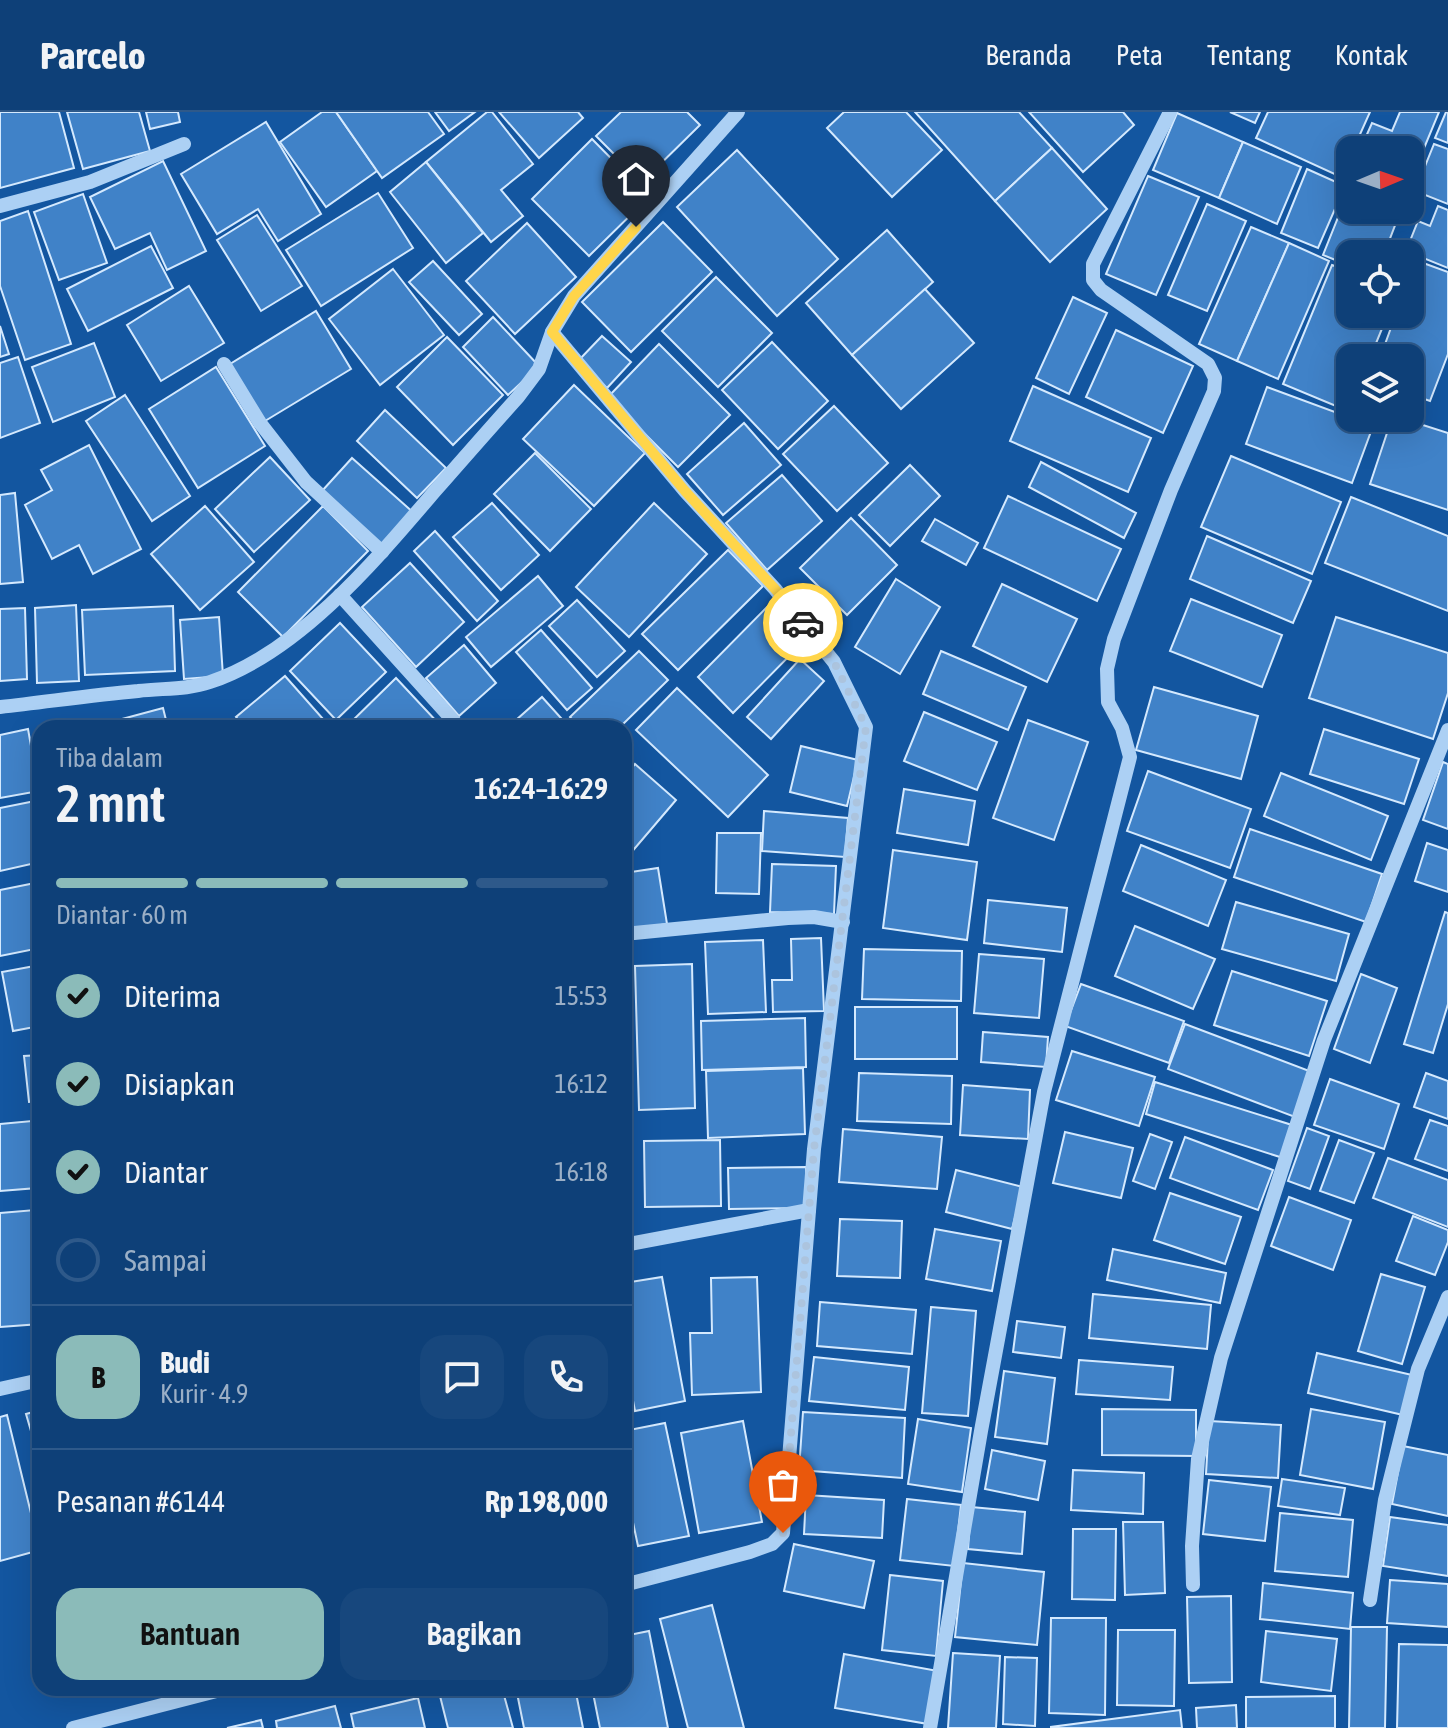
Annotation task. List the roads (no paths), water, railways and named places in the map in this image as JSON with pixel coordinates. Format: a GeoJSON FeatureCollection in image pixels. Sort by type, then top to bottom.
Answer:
{"type":"FeatureCollection","features":[{"type":"Feature","properties":{"kind":"street"},"geometry":{"type":"LineString","coordinates":[[0,707],[141,690],[187,688],[207,683],[259,660],[340,595],[382,552],[530,382],[539,369],[552,332],[574,296],[738,112]]}},
{"type":"Feature","properties":{"kind":"street"},"geometry":{"type":"LineString","coordinates":[[930,1728],[1044,1092],[1130,757],[1122,728],[1108,702],[1107,669],[1114,639],[1171,490],[1214,391],[1215,378],[1208,364],[1101,290],[1093,280],[1093,264],[1170,112]]}},
{"type":"Feature","properties":{"kind":"street"},"geometry":{"type":"LineString","coordinates":[[0,206],[90,182],[184,144]]}},
{"type":"Feature","properties":{"kind":"street"},"geometry":{"type":"LineString","coordinates":[[552,332],[685,491],[775,589],[834,662],[866,727],[814,1149],[783,1533],[772,1544],[750,1552],[632,1583]]}},
{"type":"Feature","properties":{"kind":"street"},"geometry":{"type":"LineString","coordinates":[[224,364],[260,423],[306,482],[382,552]]}},
{"type":"Feature","properties":{"kind":"street"},"geometry":{"type":"LineString","coordinates":[[340,595],[453,720]]}},
{"type":"Feature","properties":{"kind":"street"},"geometry":{"type":"LineString","coordinates":[[1193,1585],[1192,1546],[1198,1459],[1221,1358],[1324,1040],[1448,730]]}},
{"type":"Feature","properties":{"kind":"street"},"geometry":{"type":"LineString","coordinates":[[632,933],[788,918],[814,917],[843,922]]}},
{"type":"Feature","properties":{"kind":"street"},"geometry":{"type":"LineString","coordinates":[[632,1243],[809,1210]]}},
{"type":"Feature","properties":{"kind":"street"},"geometry":{"type":"LineString","coordinates":[[1370,1600],[1385,1500],[1418,1369],[1448,1297]]}},
{"type":"Feature","properties":{"kind":"street"},"geometry":{"type":"LineString","coordinates":[[0,1389],[32,1382]]}},
{"type":"Feature","properties":{"kind":"street"},"geometry":{"type":"LineString","coordinates":[[73,1728],[197,1696]]}}]}
